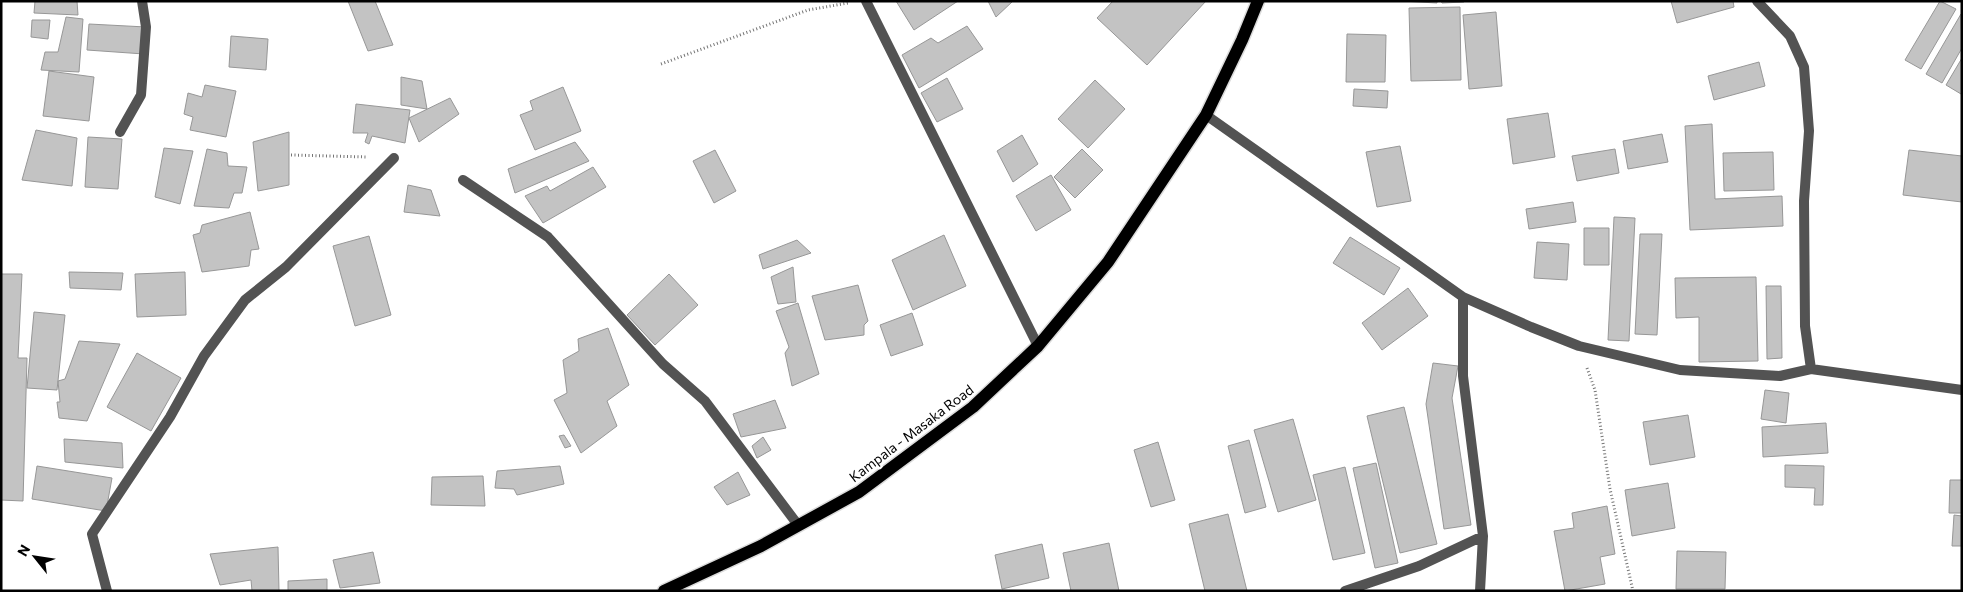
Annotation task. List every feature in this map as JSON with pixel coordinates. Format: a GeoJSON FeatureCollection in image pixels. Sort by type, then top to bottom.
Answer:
{"type":"FeatureCollection","features":[{"type":"Feature","properties":{"kind":"main road","name":"Kampala - Masaka Road"},"geometry":{"type":"LineString","coordinates":[[664,591],[761,546],[859,492],[973,407],[1038,346],[1108,262],[1206,115],[1242,40],[1258,1]]}},
{"type":"Feature","properties":{"kind":"street"},"geometry":{"type":"LineString","coordinates":[[120,132],[141,95],[146,27],[142,1]]}},
{"type":"Feature","properties":{"kind":"street"},"geometry":{"type":"LineString","coordinates":[[1757,1],[1790,36],[1804,67],[1810,131],[1804,202],[1805,326],[1810,368]]}},
{"type":"Feature","properties":{"kind":"street"},"geometry":{"type":"LineString","coordinates":[[867,2],[1038,346]]}},
{"type":"Feature","properties":{"kind":"street"},"geometry":{"type":"LineString","coordinates":[[1206,115],[1462,297],[1531,328],[1580,346],[1680,370],[1780,376],[1810,368],[1962,390]]}},
{"type":"Feature","properties":{"kind":"street"},"geometry":{"type":"LineString","coordinates":[[107,591],[92,534],[170,417],[204,356],[245,300],[286,267],[394,158]]}},
{"type":"Feature","properties":{"kind":"street"},"geometry":{"type":"LineString","coordinates":[[463,180],[548,237],[663,364],[705,401],[798,525]]}},
{"type":"Feature","properties":{"kind":"street"},"geometry":{"type":"LineString","coordinates":[[1462,297],[1463,376],[1483,536],[1480,591]]}},
{"type":"Feature","properties":{"kind":"street"},"geometry":{"type":"LineString","coordinates":[[1345,591],[1419,566],[1483,536]]}},
{"type":"Feature","properties":{"kind":"path"},"geometry":{"type":"LineString","coordinates":[[661,64],[808,10],[867,2]]}},
{"type":"Feature","properties":{"kind":"path"},"geometry":{"type":"LineString","coordinates":[[291,155],[394,158]]}},
{"type":"Feature","properties":{"kind":"path"},"geometry":{"type":"LineString","coordinates":[[1580,346],[1595,390],[1610,489],[1633,591]]}},
{"type":"Feature","properties":{"kind":"building"},"geometry":{"type":"Polygon","coordinates":[[[35,1],[77,1],[78,15],[34,13],[35,1]]]}},
{"type":"Feature","properties":{"kind":"building"},"geometry":{"type":"Polygon","coordinates":[[[348,1],[375,1],[393,45],[368,51],[348,1]]]}},
{"type":"Feature","properties":{"kind":"building"},"geometry":{"type":"Polygon","coordinates":[[[896,1],[958,1],[914,30],[896,1]]]}},
{"type":"Feature","properties":{"kind":"building"},"geometry":{"type":"Polygon","coordinates":[[[988,1],[1013,1],[996,17],[988,1]]]}},
{"type":"Feature","properties":{"kind":"building"},"geometry":{"type":"Polygon","coordinates":[[[1113,1],[1206,1],[1147,65],[1097,18],[1113,1]]]}},
{"type":"Feature","properties":{"kind":"building"},"geometry":{"type":"Polygon","coordinates":[[[1402,1],[1437,1],[1437,3],[1402,1]]]}},
{"type":"Feature","properties":{"kind":"building"},"geometry":{"type":"Polygon","coordinates":[[[1441,1],[1464,1],[1464,2],[1442,3],[1441,1]]]}},
{"type":"Feature","properties":{"kind":"building"},"geometry":{"type":"Polygon","coordinates":[[[1671,1],[1733,1],[1734,7],[1677,23],[1671,1]]]}},
{"type":"Feature","properties":{"kind":"building"},"geometry":{"type":"Polygon","coordinates":[[[1940,1],[1956,9],[1921,69],[1905,60],[1940,1]]]}},
{"type":"Feature","properties":{"kind":"building"},"geometry":{"type":"Polygon","coordinates":[[[1460,7],[1461,80],[1411,81],[1409,8],[1460,7]]]}},
{"type":"Feature","properties":{"kind":"building"},"geometry":{"type":"Polygon","coordinates":[[[1496,12],[1502,86],[1469,89],[1463,15],[1496,12]]]}},
{"type":"Feature","properties":{"kind":"building"},"geometry":{"type":"Polygon","coordinates":[[[1961,14],[1962,48],[1942,83],[1926,74],[1961,14]]]}},
{"type":"Feature","properties":{"kind":"building"},"geometry":{"type":"Polygon","coordinates":[[[66,17],[83,19],[79,72],[41,70],[45,52],[58,52],[66,17]]]}},
{"type":"Feature","properties":{"kind":"building"},"geometry":{"type":"Polygon","coordinates":[[[32,20],[50,20],[48,39],[31,37],[32,20]]]}},
{"type":"Feature","properties":{"kind":"building"},"geometry":{"type":"Polygon","coordinates":[[[89,24],[146,27],[144,54],[87,50],[89,24]]]}},
{"type":"Feature","properties":{"kind":"building"},"geometry":{"type":"Polygon","coordinates":[[[967,26],[983,49],[919,88],[902,55],[931,38],[938,43],[967,26]]]}},
{"type":"Feature","properties":{"kind":"building"},"geometry":{"type":"Polygon","coordinates":[[[1347,34],[1386,35],[1385,82],[1346,82],[1347,34]]]}},
{"type":"Feature","properties":{"kind":"building"},"geometry":{"type":"Polygon","coordinates":[[[231,36],[268,39],[266,70],[229,67],[231,36]]]}},
{"type":"Feature","properties":{"kind":"building"},"geometry":{"type":"Polygon","coordinates":[[[1962,58],[1962,93],[1961,94],[1946,85],[1962,58]]]}},
{"type":"Feature","properties":{"kind":"building"},"geometry":{"type":"Polygon","coordinates":[[[1759,62],[1765,86],[1714,100],[1708,76],[1759,62]]]}},
{"type":"Feature","properties":{"kind":"building"},"geometry":{"type":"Polygon","coordinates":[[[49,71],[94,77],[89,121],[43,116],[49,71]]]}},
{"type":"Feature","properties":{"kind":"building"},"geometry":{"type":"Polygon","coordinates":[[[401,77],[422,81],[427,109],[401,105],[401,77]]]}},
{"type":"Feature","properties":{"kind":"building"},"geometry":{"type":"Polygon","coordinates":[[[947,78],[963,109],[937,122],[921,93],[947,78]]]}},
{"type":"Feature","properties":{"kind":"building"},"geometry":{"type":"Polygon","coordinates":[[[1095,80],[1125,109],[1088,148],[1058,119],[1095,80]]]}},
{"type":"Feature","properties":{"kind":"building"},"geometry":{"type":"Polygon","coordinates":[[[205,85],[236,91],[226,137],[190,130],[193,117],[184,114],[188,93],[202,97],[205,85]]]}},
{"type":"Feature","properties":{"kind":"building"},"geometry":{"type":"Polygon","coordinates":[[[563,87],[581,131],[535,150],[520,115],[533,110],[530,101],[563,87]]]}},
{"type":"Feature","properties":{"kind":"building"},"geometry":{"type":"Polygon","coordinates":[[[1354,89],[1388,91],[1387,108],[1353,106],[1354,89]]]}},
{"type":"Feature","properties":{"kind":"building"},"geometry":{"type":"Polygon","coordinates":[[[450,98],[459,114],[419,142],[409,118],[450,98]]]}},
{"type":"Feature","properties":{"kind":"building"},"geometry":{"type":"Polygon","coordinates":[[[356,104],[410,110],[405,143],[372,136],[369,144],[365,142],[368,133],[353,133],[356,104]]]}},
{"type":"Feature","properties":{"kind":"building"},"geometry":{"type":"Polygon","coordinates":[[[1548,113],[1555,157],[1513,164],[1507,119],[1548,113]]]}},
{"type":"Feature","properties":{"kind":"building"},"geometry":{"type":"Polygon","coordinates":[[[1712,124],[1715,199],[1782,196],[1783,226],[1690,230],[1685,126],[1712,124]]]}},
{"type":"Feature","properties":{"kind":"building"},"geometry":{"type":"Polygon","coordinates":[[[36,130],[77,138],[72,186],[22,180],[36,130]]]}},
{"type":"Feature","properties":{"kind":"building"},"geometry":{"type":"Polygon","coordinates":[[[289,132],[289,185],[258,191],[253,142],[289,132]]]}},
{"type":"Feature","properties":{"kind":"building"},"geometry":{"type":"Polygon","coordinates":[[[1662,134],[1668,162],[1628,169],[1623,141],[1662,134]]]}},
{"type":"Feature","properties":{"kind":"building"},"geometry":{"type":"Polygon","coordinates":[[[1022,135],[1038,164],[1013,182],[997,151],[1022,135]]]}},
{"type":"Feature","properties":{"kind":"building"},"geometry":{"type":"Polygon","coordinates":[[[88,137],[122,139],[118,189],[85,187],[88,137]]]}},
{"type":"Feature","properties":{"kind":"building"},"geometry":{"type":"Polygon","coordinates":[[[575,142],[589,161],[515,193],[508,169],[575,142]]]}},
{"type":"Feature","properties":{"kind":"building"},"geometry":{"type":"Polygon","coordinates":[[[1400,146],[1411,201],[1377,207],[1366,152],[1400,146]]]}},
{"type":"Feature","properties":{"kind":"building"},"geometry":{"type":"Polygon","coordinates":[[[164,148],[193,151],[180,204],[155,197],[164,148]]]}},
{"type":"Feature","properties":{"kind":"building"},"geometry":{"type":"Polygon","coordinates":[[[207,149],[227,153],[228,166],[247,167],[242,193],[234,193],[229,208],[194,206],[207,149]]]}},
{"type":"Feature","properties":{"kind":"building"},"geometry":{"type":"Polygon","coordinates":[[[1082,149],[1103,170],[1075,198],[1054,177],[1082,149]]]}},
{"type":"Feature","properties":{"kind":"building"},"geometry":{"type":"Polygon","coordinates":[[[1615,149],[1619,173],[1577,181],[1572,156],[1615,149]]]}},
{"type":"Feature","properties":{"kind":"building"},"geometry":{"type":"Polygon","coordinates":[[[715,150],[736,191],[714,203],[693,161],[715,150]]]}},
{"type":"Feature","properties":{"kind":"building"},"geometry":{"type":"Polygon","coordinates":[[[1909,150],[1962,156],[1962,202],[1903,195],[1909,150]]]}},
{"type":"Feature","properties":{"kind":"building"},"geometry":{"type":"Polygon","coordinates":[[[1773,152],[1774,190],[1724,191],[1723,153],[1773,152]]]}},
{"type":"Feature","properties":{"kind":"building"},"geometry":{"type":"Polygon","coordinates":[[[593,167],[606,187],[543,223],[525,196],[547,186],[550,191],[593,167]]]}},
{"type":"Feature","properties":{"kind":"building"},"geometry":{"type":"Polygon","coordinates":[[[1051,175],[1071,210],[1036,231],[1016,196],[1051,175]]]}},
{"type":"Feature","properties":{"kind":"building"},"geometry":{"type":"Polygon","coordinates":[[[408,185],[431,190],[440,216],[404,212],[408,185]]]}},
{"type":"Feature","properties":{"kind":"building"},"geometry":{"type":"Polygon","coordinates":[[[1573,202],[1576,222],[1529,229],[1526,209],[1573,202]]]}},
{"type":"Feature","properties":{"kind":"building"},"geometry":{"type":"Polygon","coordinates":[[[250,212],[259,249],[251,250],[249,266],[202,272],[193,235],[200,233],[202,225],[250,212]]]}},
{"type":"Feature","properties":{"kind":"building"},"geometry":{"type":"Polygon","coordinates":[[[1614,217],[1635,218],[1629,341],[1608,340],[1614,217]]]}},
{"type":"Feature","properties":{"kind":"building"},"geometry":{"type":"Polygon","coordinates":[[[1584,228],[1609,228],[1609,265],[1584,265],[1584,228]]]}},
{"type":"Feature","properties":{"kind":"building"},"geometry":{"type":"Polygon","coordinates":[[[1640,234],[1662,234],[1657,335],[1635,334],[1640,234]]]}},
{"type":"Feature","properties":{"kind":"building"},"geometry":{"type":"Polygon","coordinates":[[[944,235],[966,286],[913,310],[892,260],[944,235]]]}},
{"type":"Feature","properties":{"kind":"building"},"geometry":{"type":"Polygon","coordinates":[[[369,236],[391,315],[355,326],[333,246],[369,236]]]}},
{"type":"Feature","properties":{"kind":"building"},"geometry":{"type":"Polygon","coordinates":[[[1350,237],[1400,268],[1384,295],[1333,263],[1350,237]]]}},
{"type":"Feature","properties":{"kind":"building"},"geometry":{"type":"Polygon","coordinates":[[[797,240],[811,253],[763,269],[759,255],[797,240]]]}},
{"type":"Feature","properties":{"kind":"building"},"geometry":{"type":"Polygon","coordinates":[[[1537,242],[1569,244],[1567,280],[1534,278],[1537,242]]]}},
{"type":"Feature","properties":{"kind":"building"},"geometry":{"type":"Polygon","coordinates":[[[793,267],[796,302],[778,304],[771,277],[793,267]]]}},
{"type":"Feature","properties":{"kind":"building"},"geometry":{"type":"Polygon","coordinates":[[[69,272],[123,273],[121,290],[70,288],[69,272]]]}},
{"type":"Feature","properties":{"kind":"building"},"geometry":{"type":"Polygon","coordinates":[[[185,272],[186,315],[137,317],[135,274],[185,272]]]}},
{"type":"Feature","properties":{"kind":"building"},"geometry":{"type":"Polygon","coordinates":[[[1,274],[22,274],[18,358],[27,358],[23,501],[1,500],[1,274]]]}},
{"type":"Feature","properties":{"kind":"building"},"geometry":{"type":"Polygon","coordinates":[[[669,274],[698,305],[655,345],[627,315],[669,274]]]}},
{"type":"Feature","properties":{"kind":"building"},"geometry":{"type":"Polygon","coordinates":[[[1756,277],[1758,361],[1699,362],[1699,317],[1676,318],[1675,278],[1756,277]]]}},
{"type":"Feature","properties":{"kind":"building"},"geometry":{"type":"Polygon","coordinates":[[[858,285],[868,321],[864,325],[864,335],[825,340],[812,296],[858,285]]]}},
{"type":"Feature","properties":{"kind":"building"},"geometry":{"type":"Polygon","coordinates":[[[1766,286],[1781,286],[1782,358],[1767,359],[1766,286]]]}},
{"type":"Feature","properties":{"kind":"building"},"geometry":{"type":"Polygon","coordinates":[[[1408,288],[1428,316],[1382,350],[1362,323],[1408,288]]]}},
{"type":"Feature","properties":{"kind":"building"},"geometry":{"type":"Polygon","coordinates":[[[798,303],[819,374],[792,386],[785,353],[789,347],[776,311],[798,303]]]}},
{"type":"Feature","properties":{"kind":"building"},"geometry":{"type":"Polygon","coordinates":[[[34,312],[65,315],[57,390],[27,388],[34,312]]]}},
{"type":"Feature","properties":{"kind":"building"},"geometry":{"type":"Polygon","coordinates":[[[912,313],[923,345],[891,356],[880,325],[912,313]]]}},
{"type":"Feature","properties":{"kind":"building"},"geometry":{"type":"Polygon","coordinates":[[[608,328],[629,385],[607,401],[617,426],[581,453],[554,400],[567,393],[563,360],[579,351],[578,339],[608,328]]]}},
{"type":"Feature","properties":{"kind":"building"},"geometry":{"type":"Polygon","coordinates":[[[79,341],[120,344],[87,421],[59,418],[57,402],[60,402],[58,381],[65,379],[79,341]]]}},
{"type":"Feature","properties":{"kind":"building"},"geometry":{"type":"Polygon","coordinates":[[[137,353],[181,378],[151,431],[107,407],[137,353]]]}},
{"type":"Feature","properties":{"kind":"building"},"geometry":{"type":"Polygon","coordinates":[[[1433,363],[1458,366],[1452,398],[1471,525],[1444,529],[1426,404],[1433,363]]]}},
{"type":"Feature","properties":{"kind":"building"},"geometry":{"type":"Polygon","coordinates":[[[1765,390],[1789,393],[1786,423],[1761,419],[1765,390]]]}},
{"type":"Feature","properties":{"kind":"building"},"geometry":{"type":"Polygon","coordinates":[[[775,400],[786,428],[741,437],[733,414],[775,400]]]}},
{"type":"Feature","properties":{"kind":"building"},"geometry":{"type":"Polygon","coordinates":[[[1404,407],[1437,544],[1400,553],[1367,416],[1404,407]]]}},
{"type":"Feature","properties":{"kind":"building"},"geometry":{"type":"Polygon","coordinates":[[[1688,415],[1695,457],[1650,465],[1643,422],[1688,415]]]}},
{"type":"Feature","properties":{"kind":"building"},"geometry":{"type":"Polygon","coordinates":[[[1293,419],[1316,500],[1278,512],[1254,430],[1293,419]]]}},
{"type":"Feature","properties":{"kind":"building"},"geometry":{"type":"Polygon","coordinates":[[[1826,423],[1828,453],[1763,457],[1762,427],[1826,423]]]}},
{"type":"Feature","properties":{"kind":"building"},"geometry":{"type":"Polygon","coordinates":[[[564,435],[571,446],[565,448],[559,436],[564,435]]]}},
{"type":"Feature","properties":{"kind":"building"},"geometry":{"type":"Polygon","coordinates":[[[763,437],[771,450],[757,458],[752,446],[763,437]]]}},
{"type":"Feature","properties":{"kind":"building"},"geometry":{"type":"Polygon","coordinates":[[[64,439],[122,443],[123,468],[65,462],[64,439]]]}},
{"type":"Feature","properties":{"kind":"building"},"geometry":{"type":"Polygon","coordinates":[[[1249,440],[1266,507],[1245,513],[1228,446],[1249,440]]]}},
{"type":"Feature","properties":{"kind":"building"},"geometry":{"type":"Polygon","coordinates":[[[1158,442],[1175,500],[1151,507],[1134,450],[1158,442]]]}},
{"type":"Feature","properties":{"kind":"building"},"geometry":{"type":"Polygon","coordinates":[[[1376,463],[1398,563],[1375,568],[1353,468],[1376,463]]]}},
{"type":"Feature","properties":{"kind":"building"},"geometry":{"type":"Polygon","coordinates":[[[1785,465],[1824,466],[1823,505],[1814,505],[1815,488],[1785,487],[1785,465]]]}},
{"type":"Feature","properties":{"kind":"building"},"geometry":{"type":"Polygon","coordinates":[[[37,466],[112,478],[106,511],[32,499],[37,466]]]}},
{"type":"Feature","properties":{"kind":"building"},"geometry":{"type":"Polygon","coordinates":[[[560,466],[564,484],[517,495],[514,489],[495,488],[497,471],[560,466]]]}},
{"type":"Feature","properties":{"kind":"building"},"geometry":{"type":"Polygon","coordinates":[[[1345,467],[1365,553],[1333,560],[1313,475],[1345,467]]]}},
{"type":"Feature","properties":{"kind":"building"},"geometry":{"type":"Polygon","coordinates":[[[738,472],[750,495],[727,505],[714,487],[738,472]]]}},
{"type":"Feature","properties":{"kind":"building"},"geometry":{"type":"Polygon","coordinates":[[[483,476],[485,506],[431,505],[432,477],[483,476]]]}},
{"type":"Feature","properties":{"kind":"building"},"geometry":{"type":"Polygon","coordinates":[[[1950,480],[1962,480],[1962,513],[1949,513],[1950,480]]]}},
{"type":"Feature","properties":{"kind":"building"},"geometry":{"type":"Polygon","coordinates":[[[1668,483],[1675,528],[1632,536],[1625,490],[1668,483]]]}},
{"type":"Feature","properties":{"kind":"building"},"geometry":{"type":"Polygon","coordinates":[[[1607,506],[1615,554],[1600,557],[1605,584],[1565,591],[1554,531],[1574,528],[1572,513],[1607,506]]]}},
{"type":"Feature","properties":{"kind":"building"},"geometry":{"type":"Polygon","coordinates":[[[1228,514],[1247,591],[1205,591],[1189,524],[1228,514]]]}},
{"type":"Feature","properties":{"kind":"building"},"geometry":{"type":"Polygon","coordinates":[[[1954,515],[1962,516],[1962,546],[1952,546],[1954,515]]]}},
{"type":"Feature","properties":{"kind":"building"},"geometry":{"type":"Polygon","coordinates":[[[1109,543],[1119,591],[1071,591],[1063,553],[1109,543]]]}},
{"type":"Feature","properties":{"kind":"building"},"geometry":{"type":"Polygon","coordinates":[[[1042,544],[1049,578],[1002,589],[995,555],[1042,544]]]}},
{"type":"Feature","properties":{"kind":"building"},"geometry":{"type":"Polygon","coordinates":[[[278,547],[279,591],[252,591],[251,580],[220,585],[210,554],[278,547]]]}},
{"type":"Feature","properties":{"kind":"building"},"geometry":{"type":"Polygon","coordinates":[[[1677,551],[1726,552],[1725,589],[1676,589],[1677,551]]]}},
{"type":"Feature","properties":{"kind":"building"},"geometry":{"type":"Polygon","coordinates":[[[373,552],[380,583],[340,588],[333,560],[373,552]]]}},
{"type":"Feature","properties":{"kind":"building"},"geometry":{"type":"Polygon","coordinates":[[[327,579],[327,591],[288,591],[288,581],[327,579]]]}}]}
